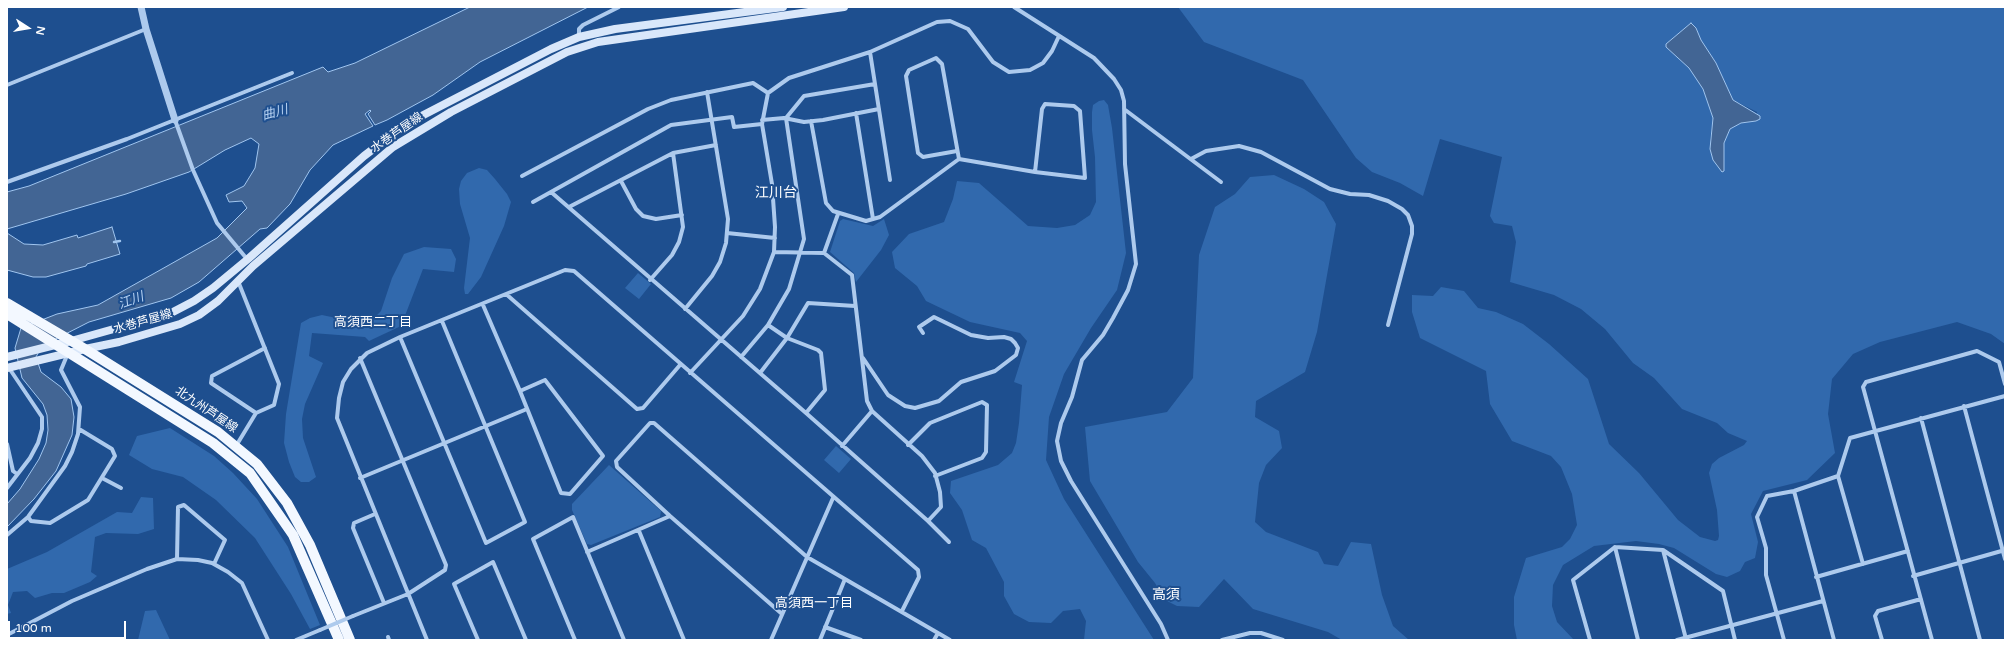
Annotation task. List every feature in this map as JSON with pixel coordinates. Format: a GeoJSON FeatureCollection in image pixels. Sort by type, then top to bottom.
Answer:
{"type":"FeatureCollection","features":[{"type":"Feature","properties":{"kind":"main road","name":"水巻芦屋線"},"geometry":{"type":"LineString","coordinates":[[7,357],[40,349],[67,339],[171,312],[213,288],[245,256],[364,156],[406,124],[545,52],[579,37],[615,29],[783,7]]}},
{"type":"Feature","properties":{"kind":"main road","name":"水巻芦屋線"},"geometry":{"type":"LineString","coordinates":[[10,367],[119,342],[180,324],[199,315],[218,301],[238,281],[393,147],[451,112],[567,52],[598,42],[844,7]]}},
{"type":"Feature","properties":{"kind":"main road","name":"北九州芦屋線"},"geometry":{"type":"LineString","coordinates":[[7,303],[85,349],[218,432],[257,464],[287,504],[310,546],[350,640]]}},
{"type":"Feature","properties":{"kind":"main road","name":"北九州芦屋線"},"geometry":{"type":"LineString","coordinates":[[7,314],[213,443],[250,473],[293,535],[339,640]]}},
{"type":"Feature","properties":{"kind":"street"},"geometry":{"type":"LineString","coordinates":[[141,7],[146,29],[176,122],[194,170],[217,223],[245,256]]}},
{"type":"Feature","properties":{"kind":"street"},"geometry":{"type":"LineString","coordinates":[[579,37],[579,29],[583,24],[619,7]]}},
{"type":"Feature","properties":{"kind":"street"},"geometry":{"type":"LineString","coordinates":[[1014,7],[1094,58],[1107,70],[1121,90],[1124,109],[1125,164],[1136,264],[1128,290],[1113,318],[1102,335],[1082,360],[1072,397],[1057,441],[1061,461],[1071,480],[1162,624],[1168,640]]}},
{"type":"Feature","properties":{"kind":"street"},"geometry":{"type":"LineString","coordinates":[[690,373],[722,341],[743,316],[760,289],[774,252],[775,238],[772,184],[762,122],[768,93],[789,78],[870,52],[937,22],[950,21],[968,29],[993,62],[1009,72],[1030,70],[1043,63],[1052,51],[1060,36]]}},
{"type":"Feature","properties":{"kind":"street"},"geometry":{"type":"LineString","coordinates":[[7,84],[146,29]]}},
{"type":"Feature","properties":{"kind":"street"},"geometry":{"type":"LineString","coordinates":[[870,52],[890,180]]}},
{"type":"Feature","properties":{"kind":"street"},"geometry":{"type":"LineString","coordinates":[[957,151],[924,158],[918,153],[906,76],[909,70],[936,58],[942,64],[959,159]]}},
{"type":"Feature","properties":{"kind":"street"},"geometry":{"type":"LineString","coordinates":[[7,182],[176,122],[292,73]]}},
{"type":"Feature","properties":{"kind":"street"},"geometry":{"type":"LineString","coordinates":[[522,176],[648,110],[671,100],[753,84],[768,93]]}},
{"type":"Feature","properties":{"kind":"street"},"geometry":{"type":"LineString","coordinates":[[741,357],[768,326],[789,289],[804,239],[786,118],[804,96],[875,84]]}},
{"type":"Feature","properties":{"kind":"street"},"geometry":{"type":"LineString","coordinates":[[685,309],[712,276],[720,262],[727,233],[728,219],[708,92]]}},
{"type":"Feature","properties":{"kind":"street"},"geometry":{"type":"LineString","coordinates":[[811,121],[826,203],[832,211],[838,214],[866,221],[880,217],[959,159],[1034,172],[1085,178],[1080,111],[1074,106],[1046,104],[1042,109],[1034,172]]}},
{"type":"Feature","properties":{"kind":"street"},"geometry":{"type":"LineString","coordinates":[[533,202],[671,125],[732,117],[734,127],[786,118],[811,121],[879,109]]}},
{"type":"Feature","properties":{"kind":"street"},"geometry":{"type":"LineString","coordinates":[[1124,109],[1221,182]]}},
{"type":"Feature","properties":{"kind":"street"},"geometry":{"type":"LineString","coordinates":[[856,113],[873,219]]}},
{"type":"Feature","properties":{"kind":"street"},"geometry":{"type":"LineString","coordinates":[[569,208],[673,153],[716,145]]}},
{"type":"Feature","properties":{"kind":"street"},"geometry":{"type":"LineString","coordinates":[[1191,159],[1206,151],[1239,146],[1261,152],[1330,189],[1350,194],[1369,195],[1388,200],[1408,215],[1412,226],[1412,234],[1388,325]]}},
{"type":"Feature","properties":{"kind":"street"},"geometry":{"type":"LineString","coordinates":[[650,280],[672,255],[679,242],[683,227],[673,153]]}},
{"type":"Feature","properties":{"kind":"street"},"geometry":{"type":"LineString","coordinates":[[620,181],[636,209],[643,216],[656,220],[682,215]]}},
{"type":"Feature","properties":{"kind":"street"},"geometry":{"type":"LineString","coordinates":[[551,192],[650,280],[806,413],[928,521],[949,542]]}},
{"type":"Feature","properties":{"kind":"street"},"geometry":{"type":"LineString","coordinates":[[824,253],[838,214]]}},
{"type":"Feature","properties":{"kind":"street"},"geometry":{"type":"LineString","coordinates":[[727,233],[775,238]]}},
{"type":"Feature","properties":{"kind":"street"},"geometry":{"type":"LineString","coordinates":[[774,252],[824,253],[852,275],[867,402],[872,411],[922,456],[936,476],[940,492],[941,507],[928,521]]}},
{"type":"Feature","properties":{"kind":"street"},"geometry":{"type":"LineString","coordinates":[[428,640],[360,478],[337,418],[339,398],[343,382],[360,358],[367,353],[400,337],[484,305],[506,294],[565,270],[574,271],[833,498],[918,570],[919,577],[902,611]]}},
{"type":"Feature","properties":{"kind":"street"},"geometry":{"type":"LineString","coordinates":[[236,446],[256,413],[274,405],[278,384],[238,281]]}},
{"type":"Feature","properties":{"kind":"street"},"geometry":{"type":"LineString","coordinates":[[506,294],[637,409],[643,408],[680,365]]}},
{"type":"Feature","properties":{"kind":"street"},"geometry":{"type":"LineString","coordinates":[[760,373],[787,338],[808,304],[855,306]]}},
{"type":"Feature","properties":{"kind":"street"},"geometry":{"type":"LineString","coordinates":[[484,305],[561,493],[570,494],[603,456],[545,380],[520,391]]}},
{"type":"Feature","properties":{"kind":"street"},"geometry":{"type":"LineString","coordinates":[[862,358],[888,395],[905,406],[915,408],[939,401],[961,382],[995,371],[1016,355],[1018,348],[1016,342],[1011,339],[1004,337],[988,338],[971,335],[934,317],[919,327],[923,333]]}},
{"type":"Feature","properties":{"kind":"street"},"geometry":{"type":"LineString","coordinates":[[400,337],[486,543],[525,522],[442,321]]}},
{"type":"Feature","properties":{"kind":"street"},"geometry":{"type":"LineString","coordinates":[[768,326],[787,338],[818,350],[821,353],[825,390],[806,413]]}},
{"type":"Feature","properties":{"kind":"street"},"geometry":{"type":"LineString","coordinates":[[256,413],[211,383],[212,376],[264,348]]}},
{"type":"Feature","properties":{"kind":"street"},"geometry":{"type":"LineString","coordinates":[[1932,640],[1863,387],[1866,382],[1977,351],[1999,362],[2005,384]]}},
{"type":"Feature","properties":{"kind":"street"},"geometry":{"type":"LineString","coordinates":[[7,535],[28,517],[65,466],[72,452],[79,429],[80,407],[61,370],[69,353]]}},
{"type":"Feature","properties":{"kind":"street"},"geometry":{"type":"LineString","coordinates":[[296,640],[408,594],[445,570],[446,565],[360,358]]}},
{"type":"Feature","properties":{"kind":"street"},"geometry":{"type":"LineString","coordinates":[[7,488],[30,458],[38,443],[42,429],[42,417],[10,367]]}},
{"type":"Feature","properties":{"kind":"street"},"geometry":{"type":"LineString","coordinates":[[1863,564],[1838,476],[1850,438],[2005,396]]}},
{"type":"Feature","properties":{"kind":"street"},"geometry":{"type":"LineString","coordinates":[[908,445],[930,423],[982,402],[988,405],[986,452],[982,458],[936,476]]}},
{"type":"Feature","properties":{"kind":"street"},"geometry":{"type":"LineString","coordinates":[[1964,406],[2004,550],[2005,559]]}},
{"type":"Feature","properties":{"kind":"street"},"geometry":{"type":"LineString","coordinates":[[360,478],[527,409]]}},
{"type":"Feature","properties":{"kind":"street"},"geometry":{"type":"LineString","coordinates":[[842,446],[872,411]]}},
{"type":"Feature","properties":{"kind":"street"},"geometry":{"type":"LineString","coordinates":[[1921,418],[1980,640]]}},
{"type":"Feature","properties":{"kind":"street"},"geometry":{"type":"LineString","coordinates":[[782,614],[670,516],[617,467],[616,461],[650,423],[654,423],[807,557],[950,640]]}},
{"type":"Feature","properties":{"kind":"street"},"geometry":{"type":"LineString","coordinates":[[28,517],[31,521],[50,523],[88,500],[115,456],[112,449],[79,429]]}},
{"type":"Feature","properties":{"kind":"street"},"geometry":{"type":"LineString","coordinates":[[7,444],[13,471],[17,474]]}},
{"type":"Feature","properties":{"kind":"street"},"geometry":{"type":"LineString","coordinates":[[7,472],[13,471]]}},
{"type":"Feature","properties":{"kind":"street"},"geometry":{"type":"LineString","coordinates":[[1784,640],[1766,575],[1766,548],[1757,517],[1767,496],[1794,491],[1838,476]]}},
{"type":"Feature","properties":{"kind":"street"},"geometry":{"type":"LineString","coordinates":[[102,478],[120,488]]}},
{"type":"Feature","properties":{"kind":"street"},"geometry":{"type":"LineString","coordinates":[[1794,491],[1834,640]]}},
{"type":"Feature","properties":{"kind":"street"},"geometry":{"type":"LineString","coordinates":[[771,640],[833,498]]}},
{"type":"Feature","properties":{"kind":"street"},"geometry":{"type":"LineString","coordinates":[[177,559],[178,507],[184,505],[225,540],[214,564]]}},
{"type":"Feature","properties":{"kind":"street"},"geometry":{"type":"LineString","coordinates":[[375,514],[354,523],[353,528],[384,603]]}},
{"type":"Feature","properties":{"kind":"street"},"geometry":{"type":"LineString","coordinates":[[587,552],[639,531],[670,516]]}},
{"type":"Feature","properties":{"kind":"street"},"geometry":{"type":"LineString","coordinates":[[574,640],[533,539],[573,517],[624,640]]}},
{"type":"Feature","properties":{"kind":"street"},"geometry":{"type":"LineString","coordinates":[[639,531],[684,640]]}},
{"type":"Feature","properties":{"kind":"street"},"geometry":{"type":"LineString","coordinates":[[1615,546],[1638,640]]}},
{"type":"Feature","properties":{"kind":"street"},"geometry":{"type":"LineString","coordinates":[[1590,640],[1573,580],[1615,546],[1663,550],[1723,591],[1735,640]]}},
{"type":"Feature","properties":{"kind":"street"},"geometry":{"type":"LineString","coordinates":[[1663,550],[1686,639]]}},
{"type":"Feature","properties":{"kind":"street"},"geometry":{"type":"LineString","coordinates":[[1914,576],[2004,550]]}},
{"type":"Feature","properties":{"kind":"street"},"geometry":{"type":"LineString","coordinates":[[1816,577],[1908,551]]}},
{"type":"Feature","properties":{"kind":"street"},"geometry":{"type":"LineString","coordinates":[[7,635],[72,601],[147,569],[177,559],[198,560],[214,564],[228,572],[242,583],[268,640]]}},
{"type":"Feature","properties":{"kind":"street"},"geometry":{"type":"LineString","coordinates":[[478,640],[454,584],[494,562],[526,640]]}},
{"type":"Feature","properties":{"kind":"street"},"geometry":{"type":"LineString","coordinates":[[820,640],[845,579]]}},
{"type":"Feature","properties":{"kind":"street"},"geometry":{"type":"LineString","coordinates":[[1882,640],[1875,616],[1878,611],[1921,599]]}},
{"type":"Feature","properties":{"kind":"street"},"geometry":{"type":"LineString","coordinates":[[1677,640],[1686,639],[1731,625],[1823,601]]}},
{"type":"Feature","properties":{"kind":"street"},"geometry":{"type":"LineString","coordinates":[[825,627],[861,640]]}},
{"type":"Feature","properties":{"kind":"street"},"geometry":{"type":"LineString","coordinates":[[934,640],[938,633]]}},
{"type":"Feature","properties":{"kind":"street"},"geometry":{"type":"LineString","coordinates":[[1222,640],[1250,633],[1261,633],[1283,640]]}},
{"type":"Feature","properties":{"kind":"shaded area"},"geometry":{"type":"Polygon","coordinates":[[[1178,7],[2005,7],[2005,344],[1991,334],[1957,322],[1880,342],[1853,354],[1832,379],[1828,414],[1835,453],[1807,480],[1763,491],[1751,514],[1758,542],[1755,558],[1745,562],[1740,571],[1727,577],[1716,574],[1674,548],[1659,544],[1636,541],[1594,546],[1563,565],[1553,585],[1552,606],[1557,622],[1574,640],[1517,640],[1514,625],[1514,597],[1526,558],[1562,547],[1570,539],[1577,525],[1572,494],[1561,467],[1551,456],[1512,441],[1490,404],[1486,371],[1420,338],[1412,312],[1412,295],[1433,296],[1441,287],[1464,291],[1478,308],[1496,312],[1523,324],[1549,344],[1588,379],[1609,444],[1639,473],[1678,520],[1700,537],[1715,541],[1718,540],[1719,536],[1717,510],[1709,473],[1712,464],[1719,458],[1744,445],[1747,441],[1728,433],[1717,423],[1682,409],[1654,378],[1633,363],[1605,329],[1581,309],[1554,295],[1510,282],[1516,242],[1512,226],[1494,223],[1490,216],[1502,157],[1440,139],[1423,196],[1400,183],[1372,172],[1356,158],[1303,80],[1204,42],[1178,7]],[[1691,23],[1666,44],[1666,47],[1689,68],[1703,89],[1713,118],[1710,140],[1724,170],[1724,143],[1730,129],[1741,123],[1757,121],[1757,112],[1733,100],[1716,63],[1701,40],[1696,28],[1691,23]]]}},
{"type":"Feature","properties":{"kind":"shaded area"},"geometry":{"type":"Polygon","coordinates":[[[1104,100],[1108,105],[1112,128],[1126,253],[1117,290],[1091,328],[1064,374],[1049,417],[1046,460],[1064,499],[1154,640],[1084,640],[1086,621],[1080,609],[1063,611],[1051,623],[1029,622],[1014,614],[1004,596],[1004,582],[986,548],[972,540],[962,510],[950,493],[951,481],[998,465],[1012,453],[1016,443],[1019,423],[1022,385],[1014,382],[1027,341],[1020,333],[970,322],[926,301],[917,286],[895,268],[892,252],[909,234],[944,222],[953,199],[957,181],[979,183],[1028,226],[1057,228],[1075,225],[1090,215],[1096,202],[1092,112],[1093,105],[1104,100]]]}},
{"type":"Feature","properties":{"kind":"shaded area"},"geometry":{"type":"Polygon","coordinates":[[[479,168],[487,170],[507,194],[511,202],[504,226],[481,277],[468,294],[465,294],[464,288],[470,238],[460,204],[459,189],[461,181],[467,173],[479,168]]]}},
{"type":"Feature","properties":{"kind":"shaded area"},"geometry":{"type":"Polygon","coordinates":[[[1274,175],[1304,189],[1324,202],[1336,224],[1317,332],[1305,372],[1256,401],[1255,417],[1279,431],[1282,448],[1266,465],[1259,483],[1255,522],[1266,532],[1318,552],[1324,564],[1338,566],[1351,542],[1371,544],[1382,595],[1393,626],[1409,640],[1342,640],[1328,632],[1253,609],[1224,579],[1199,607],[1177,606],[1165,600],[1155,583],[1138,562],[1090,481],[1085,427],[1167,412],[1193,378],[1199,255],[1215,207],[1235,194],[1250,177],[1274,175]]]}},
{"type":"Feature","properties":{"kind":"shaded area"},"geometry":{"type":"Polygon","coordinates":[[[843,219],[873,226],[884,219],[889,235],[881,250],[856,282],[854,273],[830,252],[840,221],[843,219]]]}},
{"type":"Feature","properties":{"kind":"shaded area"},"geometry":{"type":"Polygon","coordinates":[[[424,247],[451,249],[456,259],[454,272],[423,269],[401,326],[369,341],[365,337],[312,333],[309,356],[323,363],[305,404],[302,419],[303,438],[316,477],[309,482],[301,482],[295,477],[284,443],[286,414],[301,323],[310,318],[322,315],[355,322],[368,322],[381,311],[392,278],[404,254],[424,247]]]}},
{"type":"Feature","properties":{"kind":"shaded area"},"geometry":{"type":"Polygon","coordinates":[[[638,273],[651,284],[639,299],[625,288],[638,273]]]}},
{"type":"Feature","properties":{"kind":"shaded area"},"geometry":{"type":"Polygon","coordinates":[[[170,428],[214,456],[233,473],[257,499],[288,547],[320,625],[310,629],[291,594],[255,538],[216,500],[183,477],[152,469],[129,455],[137,436],[170,428]]]}},
{"type":"Feature","properties":{"kind":"shaded area"},"geometry":{"type":"Polygon","coordinates":[[[836,446],[851,459],[839,473],[824,460],[836,446]]]}},
{"type":"Feature","properties":{"kind":"shaded area"},"geometry":{"type":"Polygon","coordinates":[[[609,465],[661,511],[660,517],[591,545],[587,544],[572,510],[572,504],[609,465]]]}},
{"type":"Feature","properties":{"kind":"shaded area"},"geometry":{"type":"Polygon","coordinates":[[[141,497],[153,498],[154,529],[138,534],[106,533],[95,537],[91,572],[97,576],[90,582],[64,593],[52,593],[35,598],[27,591],[13,592],[8,605],[11,613],[7,614],[7,569],[47,552],[117,512],[132,513],[141,497]]]}},
{"type":"Feature","properties":{"kind":"shaded area"},"geometry":{"type":"Polygon","coordinates":[[[156,610],[170,640],[138,640],[145,611],[156,610]]]}},
{"type":"Feature","properties":{"kind":"water"},"geometry":{"type":"Polygon","coordinates":[[[470,7],[588,7],[480,62],[433,95],[387,120],[375,125],[368,114],[371,111],[370,110],[365,114],[373,126],[333,145],[310,170],[290,204],[267,228],[260,229],[199,282],[171,298],[89,322],[42,346],[36,357],[41,372],[61,387],[71,399],[74,417],[72,435],[56,471],[34,499],[7,527],[7,504],[20,489],[39,459],[46,443],[48,430],[47,415],[43,404],[22,378],[15,348],[21,328],[57,314],[98,305],[217,238],[247,208],[242,201],[229,202],[226,195],[244,186],[255,168],[259,144],[251,138],[225,150],[189,172],[126,194],[7,229],[7,192],[29,186],[323,67],[328,72],[355,63],[470,7]]]}},
{"type":"Feature","properties":{"kind":"water"},"geometry":{"type":"Polygon","coordinates":[[[1691,23],[1696,28],[1701,40],[1716,63],[1733,100],[1760,116],[1760,119],[1756,121],[1741,123],[1730,129],[1724,143],[1724,171],[1722,172],[1713,160],[1710,149],[1713,118],[1703,89],[1689,68],[1666,47],[1666,44],[1691,23]]]}},
{"type":"Feature","properties":{"kind":"water"},"geometry":{"type":"Polygon","coordinates":[[[112,227],[120,254],[87,264],[86,266],[46,277],[33,277],[7,270],[7,233],[24,244],[43,245],[77,235],[78,238],[112,227]]]}},
{"type":"Feature","properties":{"kind":"waterway"},"geometry":{"type":"LineString","coordinates":[[114,242],[120,241]]}},
{"type":"Feature","properties":{"kind":"district","name":"江川台"},"geometry":{"type":"Point","coordinates":[776,193]}},
{"type":"Feature","properties":{"kind":"district","name":"高須西二丁目"},"geometry":{"type":"Point","coordinates":[373,323]}},
{"type":"Feature","properties":{"kind":"district","name":"高須"},"geometry":{"type":"Point","coordinates":[1166,595]}},
{"type":"Feature","properties":{"kind":"district","name":"高須西一丁目"},"geometry":{"type":"Point","coordinates":[814,604]}},
{"type":"Feature","properties":{"kind":"water label","name":"曲川"},"geometry":{"type":"Point","coordinates":[275,113]}},
{"type":"Feature","properties":{"kind":"water label","name":"江川"},"geometry":{"type":"Point","coordinates":[131,301]}}]}
